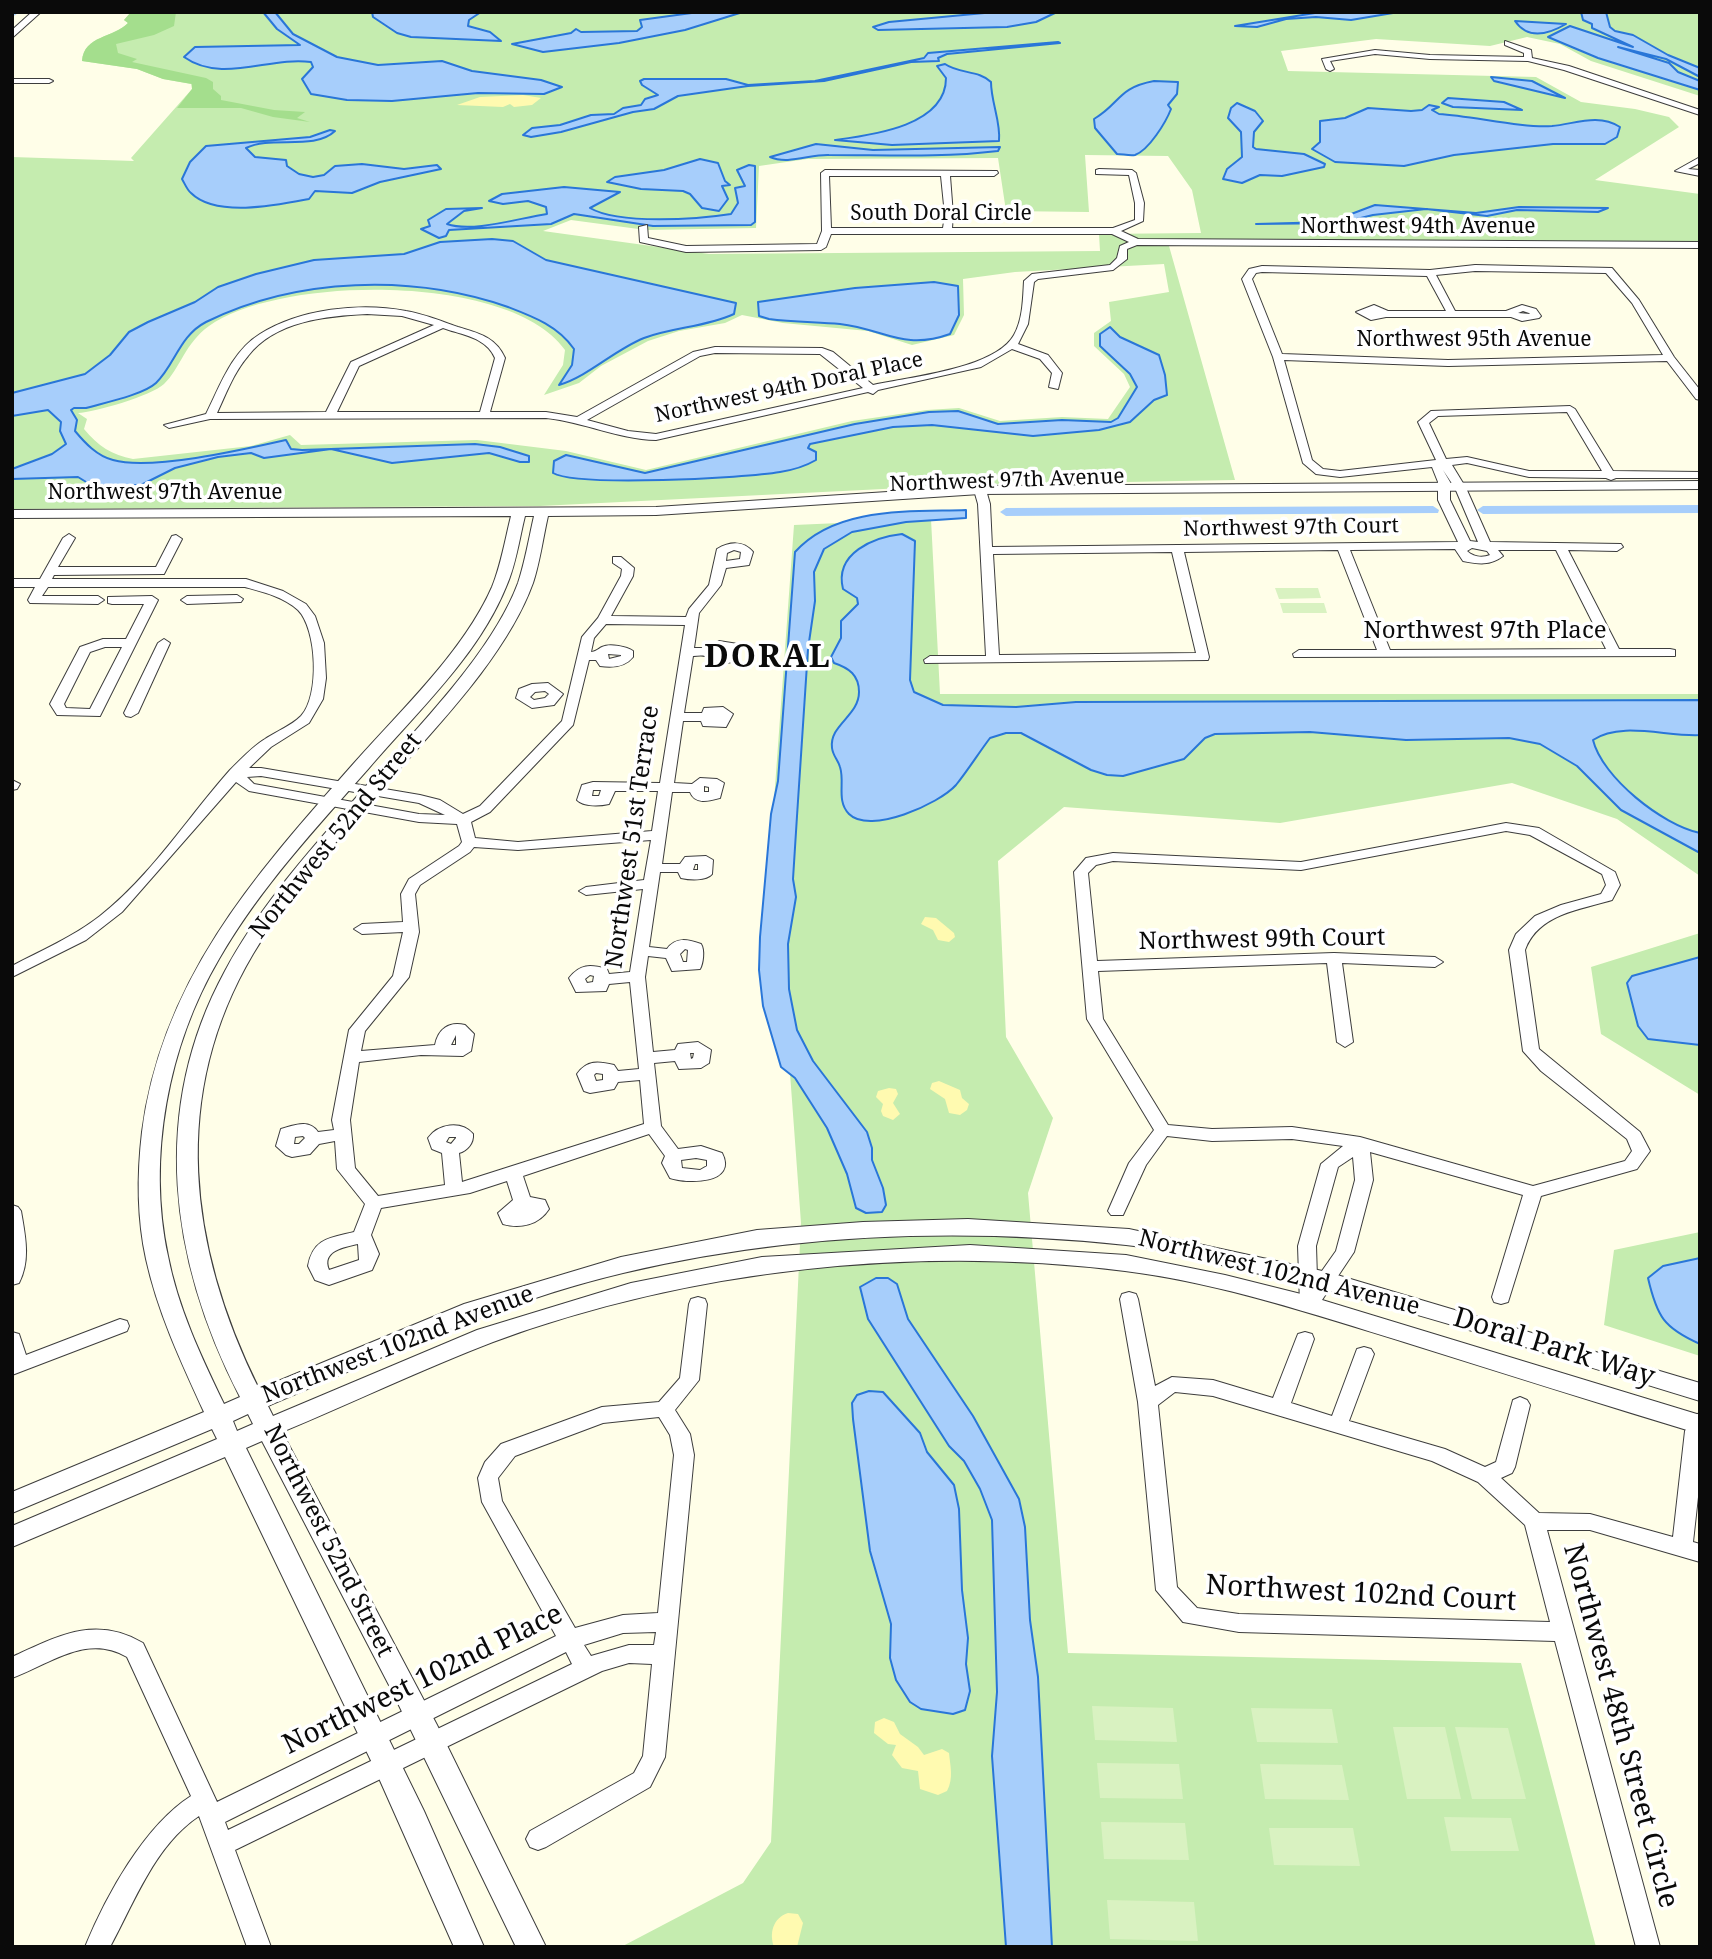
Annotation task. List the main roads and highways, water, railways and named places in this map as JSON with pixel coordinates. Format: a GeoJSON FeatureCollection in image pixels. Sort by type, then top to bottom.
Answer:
{"type":"FeatureCollection","features":[{"type":"Feature","properties":{"kind":"water"},"geometry":{"type":"Polygon","coordinates":[[[263,12],[275,12],[293,34],[337,57],[378,65],[442,61],[472,71],[541,80],[562,87],[544,94],[478,93],[392,101],[347,100],[311,94],[302,79],[313,67],[311,62],[279,62],[230,69],[199,65],[184,57],[195,47],[300,45],[277,29],[263,12]]]}},
{"type":"Feature","properties":{"kind":"water"},"geometry":{"type":"Polygon","coordinates":[[[372,12],[481,12],[469,20],[468,26],[490,32],[501,41],[411,37],[397,33],[373,17],[372,12]]]}},
{"type":"Feature","properties":{"kind":"water"},"geometry":{"type":"Polygon","coordinates":[[[699,12],[743,12],[685,30],[619,43],[543,52],[512,44],[571,33],[576,29],[581,32],[637,31],[642,27],[640,20],[699,12]]]}},
{"type":"Feature","properties":{"kind":"water"},"geometry":{"type":"Polygon","coordinates":[[[995,12],[1057,12],[1036,22],[1007,27],[878,30],[873,27],[889,22],[995,12]]]}},
{"type":"Feature","properties":{"kind":"water"},"geometry":{"type":"Polygon","coordinates":[[[1321,12],[1399,12],[1351,20],[1316,17],[1286,19],[1257,27],[1235,26],[1321,12]]]}},
{"type":"Feature","properties":{"kind":"water"},"geometry":{"type":"Polygon","coordinates":[[[1581,12],[1606,12],[1610,27],[1615,31],[1633,35],[1668,55],[1700,68],[1700,77],[1666,59],[1618,47],[1669,63],[1678,72],[1700,81],[1700,90],[1598,58],[1548,37],[1570,26],[1633,47],[1592,28],[1592,24],[1583,20],[1581,12]]]}},
{"type":"Feature","properties":{"kind":"water"},"geometry":{"type":"Polygon","coordinates":[[[1515,21],[1566,24],[1546,32],[1532,33],[1515,21]]]}},
{"type":"Feature","properties":{"kind":"water"},"geometry":{"type":"Polygon","coordinates":[[[1060,43],[947,54],[938,58],[939,61],[911,62],[824,81],[748,86],[678,96],[654,109],[633,112],[561,132],[531,137],[523,135],[532,128],[560,125],[591,115],[614,114],[623,108],[641,105],[645,99],[658,95],[642,85],[640,81],[644,79],[726,79],[748,85],[815,81],[924,58],[928,53],[1060,43]]]}},
{"type":"Feature","properties":{"kind":"water"},"geometry":{"type":"Polygon","coordinates":[[[945,64],[991,82],[999,141],[892,145],[835,140],[886,131],[921,117],[934,107],[943,94],[946,78],[937,66],[945,64]]]}},
{"type":"Feature","properties":{"kind":"water"},"geometry":{"type":"Polygon","coordinates":[[[1491,77],[1532,81],[1565,98],[1494,81],[1491,77]]]}},
{"type":"Feature","properties":{"kind":"water"},"geometry":{"type":"Polygon","coordinates":[[[1154,81],[1178,82],[1177,94],[1168,105],[1171,109],[1169,115],[1146,148],[1135,155],[1117,154],[1095,128],[1094,119],[1126,92],[1154,81]]]}},
{"type":"Feature","properties":{"kind":"water"},"geometry":{"type":"Polygon","coordinates":[[[1448,98],[1504,102],[1522,110],[1453,107],[1442,103],[1448,98]]]}},
{"type":"Feature","properties":{"kind":"water"},"geometry":{"type":"Polygon","coordinates":[[[1237,103],[1255,111],[1263,121],[1254,132],[1253,147],[1304,154],[1325,164],[1324,167],[1282,176],[1260,175],[1242,183],[1223,179],[1227,169],[1242,157],[1241,132],[1228,118],[1231,108],[1237,103]]]}},
{"type":"Feature","properties":{"kind":"water"},"geometry":{"type":"Polygon","coordinates":[[[1429,105],[1439,107],[1432,110],[1439,114],[1511,124],[1552,126],[1595,120],[1620,127],[1617,137],[1605,144],[1553,144],[1454,155],[1404,166],[1335,162],[1312,149],[1320,142],[1320,121],[1345,118],[1368,108],[1411,111],[1422,110],[1429,105]]]}},
{"type":"Feature","properties":{"kind":"water"},"geometry":{"type":"Polygon","coordinates":[[[330,130],[335,131],[316,140],[256,144],[246,148],[255,157],[286,160],[287,166],[299,174],[313,177],[324,175],[335,166],[362,164],[404,169],[437,165],[441,169],[380,182],[352,193],[315,191],[309,199],[248,208],[202,201],[190,192],[182,179],[190,162],[206,146],[310,137],[330,130]]]}},
{"type":"Feature","properties":{"kind":"water"},"geometry":{"type":"Polygon","coordinates":[[[816,144],[873,150],[1000,147],[998,151],[955,155],[822,155],[792,160],[770,157],[816,144]]]}},
{"type":"Feature","properties":{"kind":"water"},"geometry":{"type":"Polygon","coordinates":[[[700,159],[718,163],[725,181],[730,185],[722,186],[728,199],[719,211],[702,208],[690,194],[683,191],[641,189],[607,182],[615,177],[664,170],[700,159]]]}},
{"type":"Feature","properties":{"kind":"water"},"geometry":{"type":"Polygon","coordinates":[[[749,165],[755,166],[755,222],[751,225],[653,226],[574,214],[551,224],[449,230],[446,236],[439,238],[421,229],[430,226],[428,220],[446,209],[482,208],[464,211],[447,224],[470,227],[547,214],[546,207],[528,201],[503,204],[489,201],[502,194],[564,187],[620,192],[590,208],[620,217],[680,219],[731,214],[738,203],[735,188],[745,186],[737,170],[749,165]]]}},
{"type":"Feature","properties":{"kind":"water"},"geometry":{"type":"Polygon","coordinates":[[[1375,205],[1426,209],[1373,215],[1340,223],[1256,224],[1330,222],[1375,205]]]}},
{"type":"Feature","properties":{"kind":"water"},"geometry":{"type":"Polygon","coordinates":[[[1519,207],[1608,208],[1598,212],[1517,210],[1487,216],[1427,209],[1476,213],[1519,207]]]}},
{"type":"Feature","properties":{"kind":"water"},"geometry":{"type":"Polygon","coordinates":[[[492,239],[513,241],[546,260],[736,303],[734,314],[644,338],[581,376],[559,385],[572,365],[574,349],[553,328],[508,307],[471,296],[395,285],[356,285],[278,296],[241,307],[197,328],[183,343],[162,376],[150,387],[112,401],[86,408],[74,408],[71,410],[77,420],[75,431],[102,455],[130,463],[199,458],[286,440],[291,449],[302,450],[475,444],[500,447],[529,456],[529,462],[489,453],[392,463],[331,449],[264,458],[251,453],[218,457],[175,468],[141,485],[91,485],[78,477],[12,479],[12,469],[52,454],[66,444],[60,431],[61,422],[48,410],[12,416],[12,393],[85,374],[110,355],[129,332],[195,302],[218,287],[256,274],[314,260],[404,254],[440,242],[492,239]]]}},
{"type":"Feature","properties":{"kind":"water"},"geometry":{"type":"Polygon","coordinates":[[[934,282],[958,286],[959,315],[950,334],[934,339],[906,340],[840,324],[778,320],[759,316],[758,302],[855,288],[934,282]]]}},
{"type":"Feature","properties":{"kind":"water"},"geometry":{"type":"Polygon","coordinates":[[[1110,327],[1120,337],[1159,355],[1165,375],[1167,395],[1154,400],[1130,422],[1099,430],[1033,436],[932,425],[893,427],[810,444],[808,448],[816,452],[816,460],[794,469],[761,474],[700,479],[594,480],[553,473],[554,461],[566,455],[645,473],[855,424],[929,412],[958,411],[998,424],[1062,420],[1111,422],[1118,418],[1137,387],[1130,374],[1100,346],[1100,334],[1110,327]]]}},
{"type":"Feature","properties":{"kind":"water"},"geometry":{"type":"Polygon","coordinates":[[[966,510],[966,518],[906,522],[852,532],[824,549],[814,572],[815,601],[808,649],[793,879],[796,897],[788,944],[789,989],[797,1030],[813,1061],[867,1132],[872,1148],[872,1160],[883,1188],[886,1205],[882,1212],[866,1213],[856,1208],[847,1174],[827,1128],[795,1078],[781,1067],[763,1006],[759,970],[771,814],[778,781],[795,552],[812,537],[831,526],[852,519],[898,512],[966,510]]]}},
{"type":"Feature","properties":{"kind":"water"},"geometry":{"type":"Polygon","coordinates":[[[902,534],[915,541],[910,680],[914,692],[943,705],[1016,707],[1076,702],[1700,700],[1700,735],[1617,731],[1593,740],[1608,769],[1621,784],[1652,810],[1700,833],[1700,853],[1621,810],[1577,766],[1540,744],[1509,738],[1406,740],[1310,732],[1215,734],[1205,738],[1184,759],[1123,776],[1091,770],[1021,733],[1006,733],[990,738],[956,785],[947,793],[920,808],[888,819],[859,820],[845,809],[841,773],[832,748],[835,733],[854,708],[859,692],[852,673],[834,663],[831,657],[841,638],[841,621],[858,604],[857,598],[843,589],[842,576],[844,566],[859,549],[880,539],[902,534]]]}},
{"type":"Feature","properties":{"kind":"water"},"geometry":{"type":"Polygon","coordinates":[[[1700,957],[1700,1045],[1648,1039],[1638,1026],[1627,983],[1632,976],[1700,957]]]}},
{"type":"Feature","properties":{"kind":"water"},"geometry":{"type":"Polygon","coordinates":[[[1700,1258],[1700,1344],[1678,1332],[1664,1320],[1655,1303],[1648,1278],[1663,1266],[1700,1258]]]}},
{"type":"Feature","properties":{"kind":"water"},"geometry":{"type":"Polygon","coordinates":[[[876,1278],[888,1278],[897,1284],[908,1319],[973,1416],[1019,1499],[1025,1527],[1030,1620],[1038,1677],[1052,1947],[1006,1947],[992,1756],[997,1692],[992,1520],[980,1489],[964,1461],[949,1446],[868,1319],[860,1287],[876,1278]]]}},
{"type":"Feature","properties":{"kind":"water"},"geometry":{"type":"Polygon","coordinates":[[[869,1391],[883,1392],[920,1433],[927,1452],[954,1485],[959,1509],[962,1590],[968,1638],[966,1664],[970,1691],[965,1710],[953,1714],[921,1709],[910,1702],[896,1680],[890,1658],[891,1624],[870,1551],[853,1419],[852,1403],[857,1395],[869,1391]]]}},
{"type":"Feature","properties":{"kind":"waterway"},"geometry":{"type":"LineString","coordinates":[[12,15],[16,12]]}},
{"type":"Feature","properties":{"kind":"waterway"},"geometry":{"type":"LineString","coordinates":[[1483,510],[1700,509]]}},
{"type":"Feature","properties":{"kind":"waterway"},"geometry":{"type":"LineString","coordinates":[[1006,512],[1433,510]]}},
{"type":"Feature","properties":{"kind":"district","name":"DORAL"},"geometry":{"type":"Point","coordinates":[768,658]}}]}
